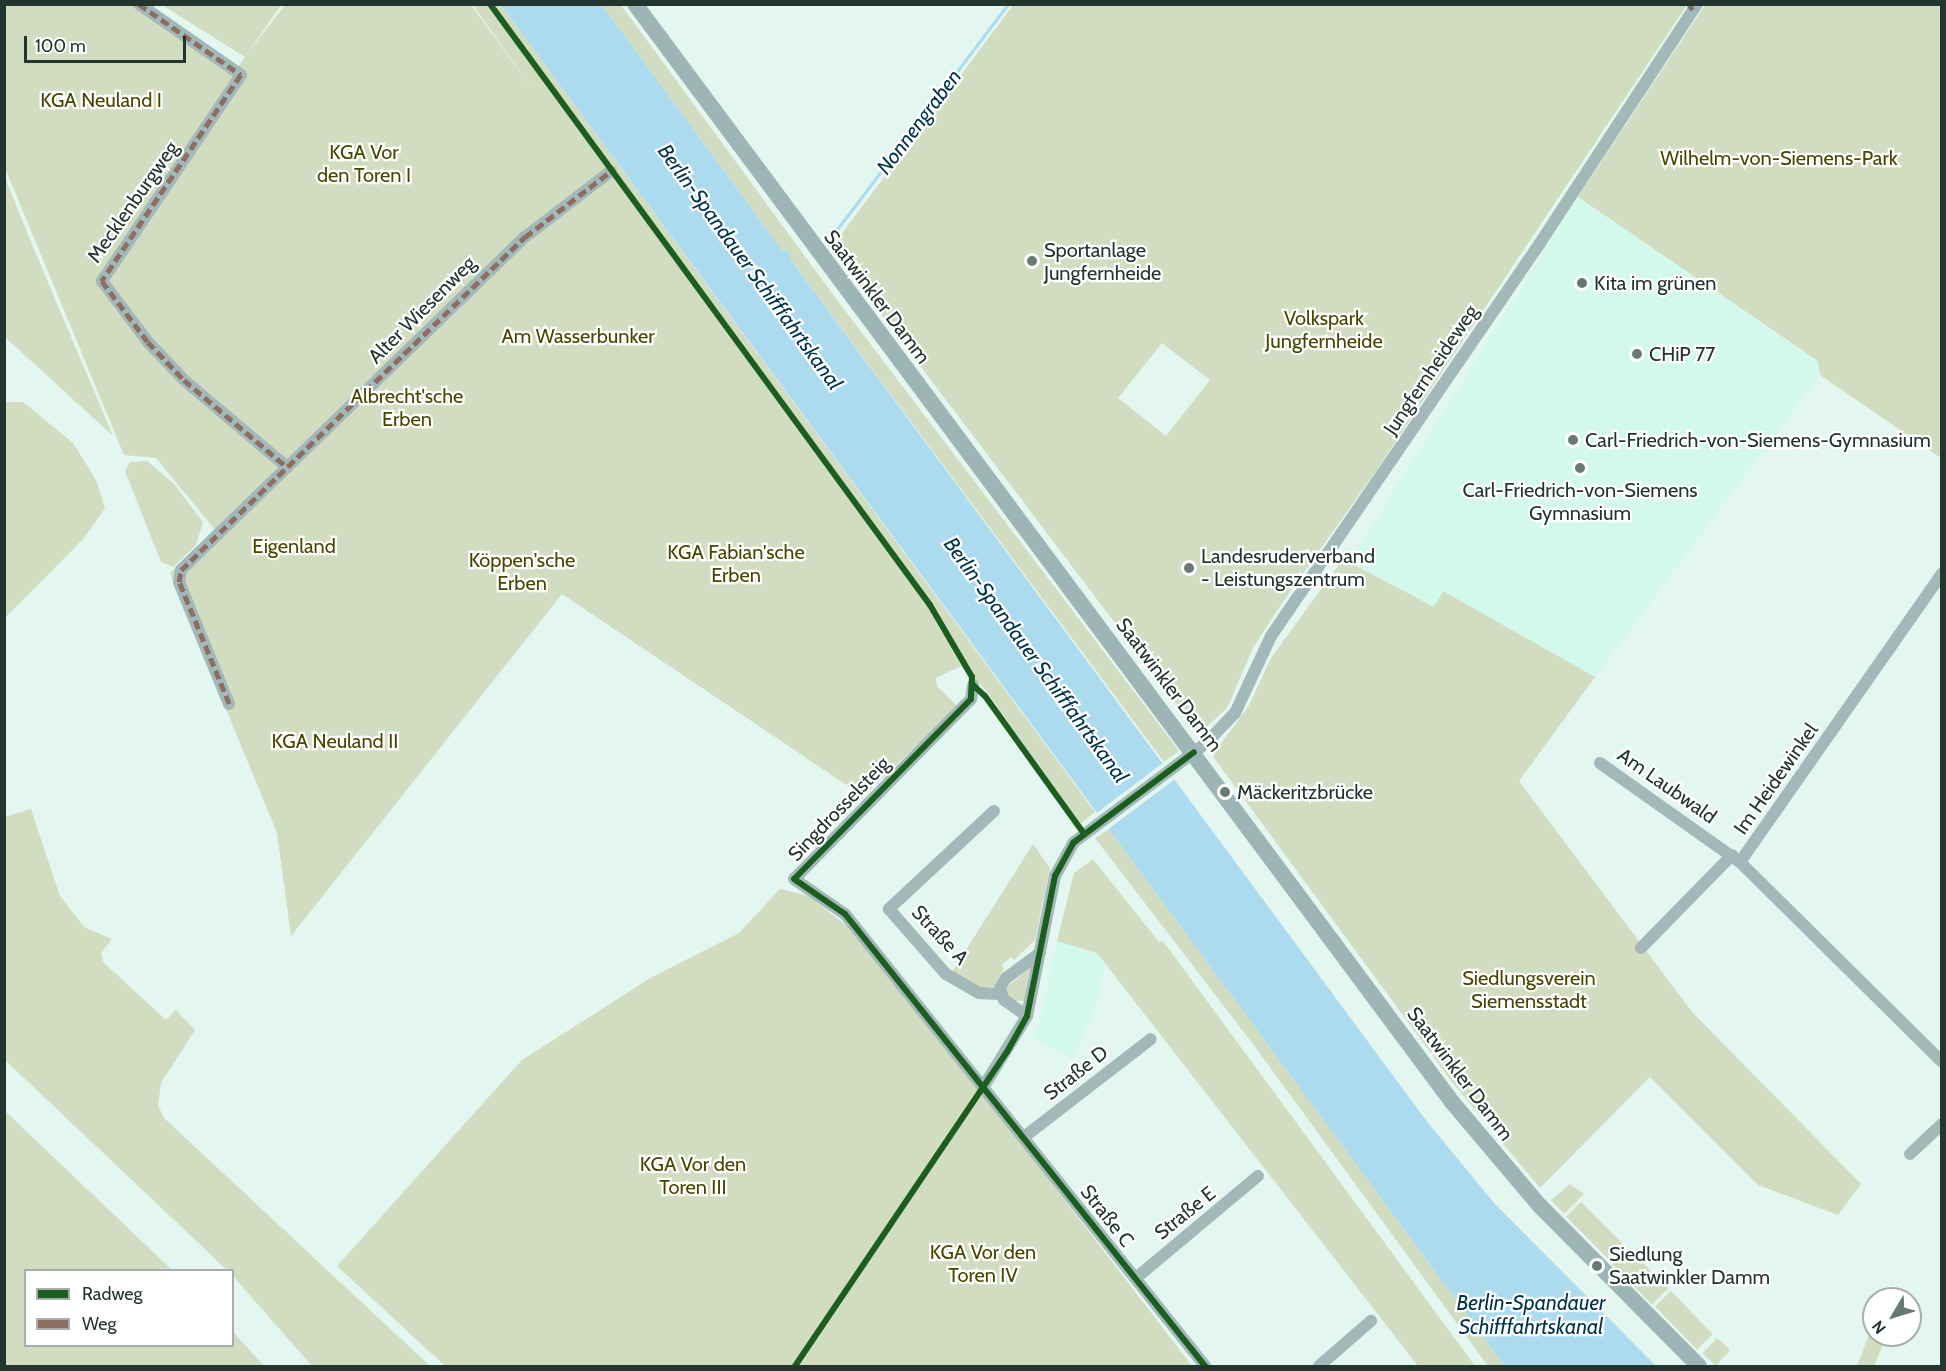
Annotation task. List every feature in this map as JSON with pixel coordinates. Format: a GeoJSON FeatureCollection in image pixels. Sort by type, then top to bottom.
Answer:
{"type":"FeatureCollection","features":[{"type":"Feature","properties":{"kind":"main road","name":"Saatwinkler Damm"},"geometry":{"type":"LineString","coordinates":[[635,4],[1189,756],[1489,1148],[1562,1230],[1699,1366]]}},
{"type":"Feature","properties":{"kind":"street","name":"Mecklenburgweg"},"geometry":{"type":"LineString","coordinates":[[139,4],[241,75],[102,281],[148,342],[184,380],[287,466]]}},
{"type":"Feature","properties":{"kind":"street","name":"Jungfernheideweg"},"geometry":{"type":"LineString","coordinates":[[984,1086],[1027,1016],[1055,876],[1073,843],[1223,729],[1235,713],[1271,636],[1540,243],[1697,4]]}},
{"type":"Feature","properties":{"kind":"street","name":"Alter Wiesenweg"},"geometry":{"type":"LineString","coordinates":[[229,704],[179,582],[181,570],[525,237],[611,171]]}},
{"type":"Feature","properties":{"kind":"street","name":"Im Heidewinkel"},"geometry":{"type":"LineString","coordinates":[[1641,948],[1736,859],[1941,574]]}},
{"type":"Feature","properties":{"kind":"street","name":"Singdrosselsteig"},"geometry":{"type":"LineString","coordinates":[[973,685],[971,699],[794,879],[845,914],[984,1086]]}},
{"type":"Feature","properties":{"kind":"street","name":"Am Laubwald"},"geometry":{"type":"LineString","coordinates":[[1600,764],[1736,859]]}},
{"type":"Feature","properties":{"kind":"street","name":"Straße A"},"geometry":{"type":"LineString","coordinates":[[994,811],[889,909],[946,974],[979,993],[1000,994]]}},
{"type":"Feature","properties":{"kind":"street","name":"Im Heidewinkel"},"geometry":{"type":"LineString","coordinates":[[1736,859],[1941,1062]]}},
{"type":"Feature","properties":{"kind":"street"},"geometry":{"type":"LineString","coordinates":[[1027,1016],[1000,994],[1005,978],[1040,953]]}},
{"type":"Feature","properties":{"kind":"street","name":"Straße D"},"geometry":{"type":"LineString","coordinates":[[1024,1137],[1151,1039]]}},
{"type":"Feature","properties":{"kind":"street","name":"Straße C"},"geometry":{"type":"LineString","coordinates":[[984,1086],[1205,1366]]}},
{"type":"Feature","properties":{"kind":"street"},"geometry":{"type":"LineString","coordinates":[[1910,1154],[1941,1124]]}},
{"type":"Feature","properties":{"kind":"street","name":"Straße E"},"geometry":{"type":"LineString","coordinates":[[1136,1278],[1258,1176]]}},
{"type":"Feature","properties":{"kind":"street"},"geometry":{"type":"LineString","coordinates":[[1319,1366],[1371,1321]]}},
{"type":"Feature","properties":{"kind":"shaded area","name":"Carl-Friedrich-von-Siemens Gymnasium"},"geometry":{"type":"Polygon","coordinates":[[[1578,197],[1818,362],[1820,375],[1595,677],[1443,591],[1434,607],[1349,562],[1578,197]]]}},
{"type":"Feature","properties":{"kind":"shaded area"},"geometry":{"type":"Polygon","coordinates":[[[1057,941],[1097,953],[1105,964],[1094,1012],[1072,1059],[1033,1037],[1039,1024],[1057,941]]]}},
{"type":"Feature","properties":{"kind":"green space","name":"Volkspark Jungfernheide"},"geometry":{"type":"Polygon","coordinates":[[[1014,4],[1687,5],[1376,471],[1282,603],[1253,648],[1227,708],[1199,734],[831,248],[1014,4]],[[1162,343],[1118,398],[1166,436],[1210,380],[1162,343]]]}},
{"type":"Feature","properties":{"kind":"green space"},"geometry":{"type":"Polygon","coordinates":[[[4,5],[134,5],[235,71],[245,57],[162,5],[281,5],[247,54],[285,5],[471,5],[533,90],[473,5],[501,5],[1095,812],[1080,824],[985,689],[961,666],[936,678],[937,686],[958,707],[863,796],[562,594],[291,936],[277,833],[170,573],[216,531],[156,458],[124,455],[5,168],[4,5]]]}},
{"type":"Feature","properties":{"kind":"green space"},"geometry":{"type":"Polygon","coordinates":[[[602,5],[621,5],[834,296],[1179,751],[1164,762],[790,259],[790,252],[782,250],[602,5]]]}},
{"type":"Feature","properties":{"kind":"green space","name":"Wilhelm-von-Siemens-Park"},"geometry":{"type":"Polygon","coordinates":[[[1705,5],[1941,5],[1941,458],[1820,375],[1818,361],[1578,197],[1705,5]]]}},
{"type":"Feature","properties":{"kind":"green space"},"geometry":{"type":"Polygon","coordinates":[[[4,175],[31,242],[113,436],[5,337],[4,175]]]}},
{"type":"Feature","properties":{"kind":"green space"},"geometry":{"type":"Polygon","coordinates":[[[5,402],[23,402],[73,443],[96,480],[105,508],[84,538],[5,618],[5,402]]]}},
{"type":"Feature","properties":{"kind":"green space"},"geometry":{"type":"Polygon","coordinates":[[[147,461],[174,484],[203,522],[196,545],[173,567],[161,562],[125,471],[130,462],[147,461]]]}},
{"type":"Feature","properties":{"kind":"green space","name":"Siedlungsverein Siemensstadt"},"geometry":{"type":"Polygon","coordinates":[[[1343,559],[1434,607],[1443,591],[1595,677],[1519,781],[1692,1012],[1861,1184],[1838,1215],[1758,1185],[1650,1077],[1540,1188],[1452,1082],[1213,754],[1248,707],[1271,658],[1343,559]]]}},
{"type":"Feature","properties":{"kind":"green space"},"geometry":{"type":"Polygon","coordinates":[[[31,809],[60,896],[84,927],[112,939],[101,953],[103,962],[166,1020],[176,1010],[195,1030],[161,1083],[158,1105],[164,1118],[430,1366],[312,1366],[234,1277],[234,1269],[226,1269],[5,1060],[5,817],[31,809]]]}},
{"type":"Feature","properties":{"kind":"green space"},"geometry":{"type":"Polygon","coordinates":[[[1109,829],[1505,1366],[1488,1366],[1256,1048],[1095,838],[1109,829]]]}},
{"type":"Feature","properties":{"kind":"green space"},"geometry":{"type":"Polygon","coordinates":[[[1033,844],[1050,868],[1035,940],[1014,960],[1011,957],[1002,965],[1004,969],[993,987],[979,988],[952,972],[1033,844]]]}},
{"type":"Feature","properties":{"kind":"green space"},"geometry":{"type":"Polygon","coordinates":[[[1093,859],[1159,942],[1163,941],[1475,1366],[1418,1366],[1097,953],[1057,941],[1074,873],[1093,859]]]}},
{"type":"Feature","properties":{"kind":"green space","name":"KGA Vor den Toren III"},"geometry":{"type":"Polygon","coordinates":[[[780,889],[809,896],[852,930],[974,1082],[1192,1366],[445,1366],[337,1266],[522,1060],[652,977],[739,933],[780,889]]]}},
{"type":"Feature","properties":{"kind":"green space"},"geometry":{"type":"Polygon","coordinates":[[[1030,967],[1024,1001],[1016,1001],[1009,997],[1007,987],[1030,967]]]}},
{"type":"Feature","properties":{"kind":"green space"},"geometry":{"type":"Polygon","coordinates":[[[5,1111],[171,1269],[24,1269],[24,1347],[234,1347],[234,1333],[264,1366],[5,1366],[5,1111]]]}},
{"type":"Feature","properties":{"kind":"green space"},"geometry":{"type":"Polygon","coordinates":[[[1570,1184],[1584,1194],[1564,1214],[1551,1200],[1570,1184]]]}},
{"type":"Feature","properties":{"kind":"green space"},"geometry":{"type":"Polygon","coordinates":[[[1581,1202],[1623,1244],[1608,1259],[1566,1217],[1581,1202]]]}},
{"type":"Feature","properties":{"kind":"green space"},"geometry":{"type":"Polygon","coordinates":[[[1628,1248],[1668,1288],[1652,1305],[1612,1264],[1628,1248]]]}},
{"type":"Feature","properties":{"kind":"green space"},"geometry":{"type":"Polygon","coordinates":[[[1671,1291],[1713,1334],[1697,1349],[1655,1306],[1671,1291]]]}},
{"type":"Feature","properties":{"kind":"green space"},"geometry":{"type":"Polygon","coordinates":[[[1717,1338],[1730,1350],[1716,1366],[1703,1353],[1717,1338]]]}},
{"type":"Feature","properties":{"kind":"green space"},"geometry":{"type":"Polygon","coordinates":[[[1864,1347],[1882,1347],[1874,1366],[1857,1366],[1864,1347]]]}},
{"type":"Feature","properties":{"kind":"water","name":"Berlin-Spandauer Schifffahrtskanal"},"geometry":{"type":"Polygon","coordinates":[[[501,5],[602,5],[782,250],[790,252],[790,259],[1428,1123],[1495,1204],[1656,1366],[1505,1366],[501,5]]]}},
{"type":"Feature","properties":{"kind":"pier"},"geometry":{"type":"Polygon","coordinates":[[[1167,760],[1179,776],[1106,831],[1094,815],[1167,760]]]}},
{"type":"Feature","properties":{"kind":"waterway","name":"Nonnengraben"},"geometry":{"type":"LineString","coordinates":[[826,234],[838,228],[1008,4]]}},
{"type":"Feature","properties":{"kind":"marked path"},"geometry":{"type":"LineString","coordinates":[[139,4],[241,75],[102,281],[148,342],[184,380],[287,467]]}},
{"type":"Feature","properties":{"kind":"marked path"},"geometry":{"type":"LineString","coordinates":[[1689,4],[1693,10]]}},
{"type":"Feature","properties":{"kind":"marked path"},"geometry":{"type":"LineString","coordinates":[[229,704],[179,582],[181,570],[525,237],[611,171]]}},
{"type":"Feature","properties":{"kind":"cycle path"},"geometry":{"type":"LineString","coordinates":[[490,4],[930,605],[972,677],[971,699],[794,879],[845,914],[1205,1366]]}},
{"type":"Feature","properties":{"kind":"cycle path"},"geometry":{"type":"LineString","coordinates":[[973,685],[985,696],[1084,834]]}},
{"type":"Feature","properties":{"kind":"cycle path"},"geometry":{"type":"LineString","coordinates":[[795,1366],[1007,1052],[1027,1016],[1055,876],[1073,843],[1194,752]]}},
{"type":"Feature","properties":{"kind":"place","name":"Sportanlage Jungfernheide"},"geometry":{"type":"Point","coordinates":[1032,261]}},
{"type":"Feature","properties":{"kind":"place","name":"Kita im grünen"},"geometry":{"type":"Point","coordinates":[1582,283]}},
{"type":"Feature","properties":{"kind":"place","name":"CHiP 77"},"geometry":{"type":"Point","coordinates":[1637,354]}},
{"type":"Feature","properties":{"kind":"place","name":"Carl-Friedrich-von-Siemens-Gymnasium"},"geometry":{"type":"Point","coordinates":[1573,440]}},
{"type":"Feature","properties":{"kind":"place","name":"Carl-Friedrich-von-Siemens Gymnasium"},"geometry":{"type":"Point","coordinates":[1580,468]}},
{"type":"Feature","properties":{"kind":"place","name":"Landesruderverband - Leistungszentrum"},"geometry":{"type":"Point","coordinates":[1189,568]}},
{"type":"Feature","properties":{"kind":"place","name":"Mäckeritzbrücke"},"geometry":{"type":"Point","coordinates":[1225,792]}},
{"type":"Feature","properties":{"kind":"place","name":"Siedlung Saatwinkler Damm"},"geometry":{"type":"Point","coordinates":[1597,1266]}},
{"type":"Feature","properties":{"kind":"park label","name":"KGA Neuland I"},"geometry":{"type":"Point","coordinates":[101,100]}},
{"type":"Feature","properties":{"kind":"park label","name":"KGA Vor den Toren I"},"geometry":{"type":"Point","coordinates":[364,164]}},
{"type":"Feature","properties":{"kind":"park label","name":"Am Wasserbunker"},"geometry":{"type":"Point","coordinates":[578,336]}},
{"type":"Feature","properties":{"kind":"park label","name":"Albrecht'sche Erben"},"geometry":{"type":"Point","coordinates":[407,408]}},
{"type":"Feature","properties":{"kind":"park label","name":"Eigenland"},"geometry":{"type":"Point","coordinates":[294,546]}},
{"type":"Feature","properties":{"kind":"park label","name":"KGA Fabian'sche Erben"},"geometry":{"type":"Point","coordinates":[736,564]}},
{"type":"Feature","properties":{"kind":"park label","name":"Köppen'sche Erben"},"geometry":{"type":"Point","coordinates":[522,572]}},
{"type":"Feature","properties":{"kind":"park label","name":"KGA Neuland II"},"geometry":{"type":"Point","coordinates":[335,741]}},
{"type":"Feature","properties":{"kind":"park label","name":"KGA Vor den Toren IV"},"geometry":{"type":"Point","coordinates":[983,1264]}}]}
